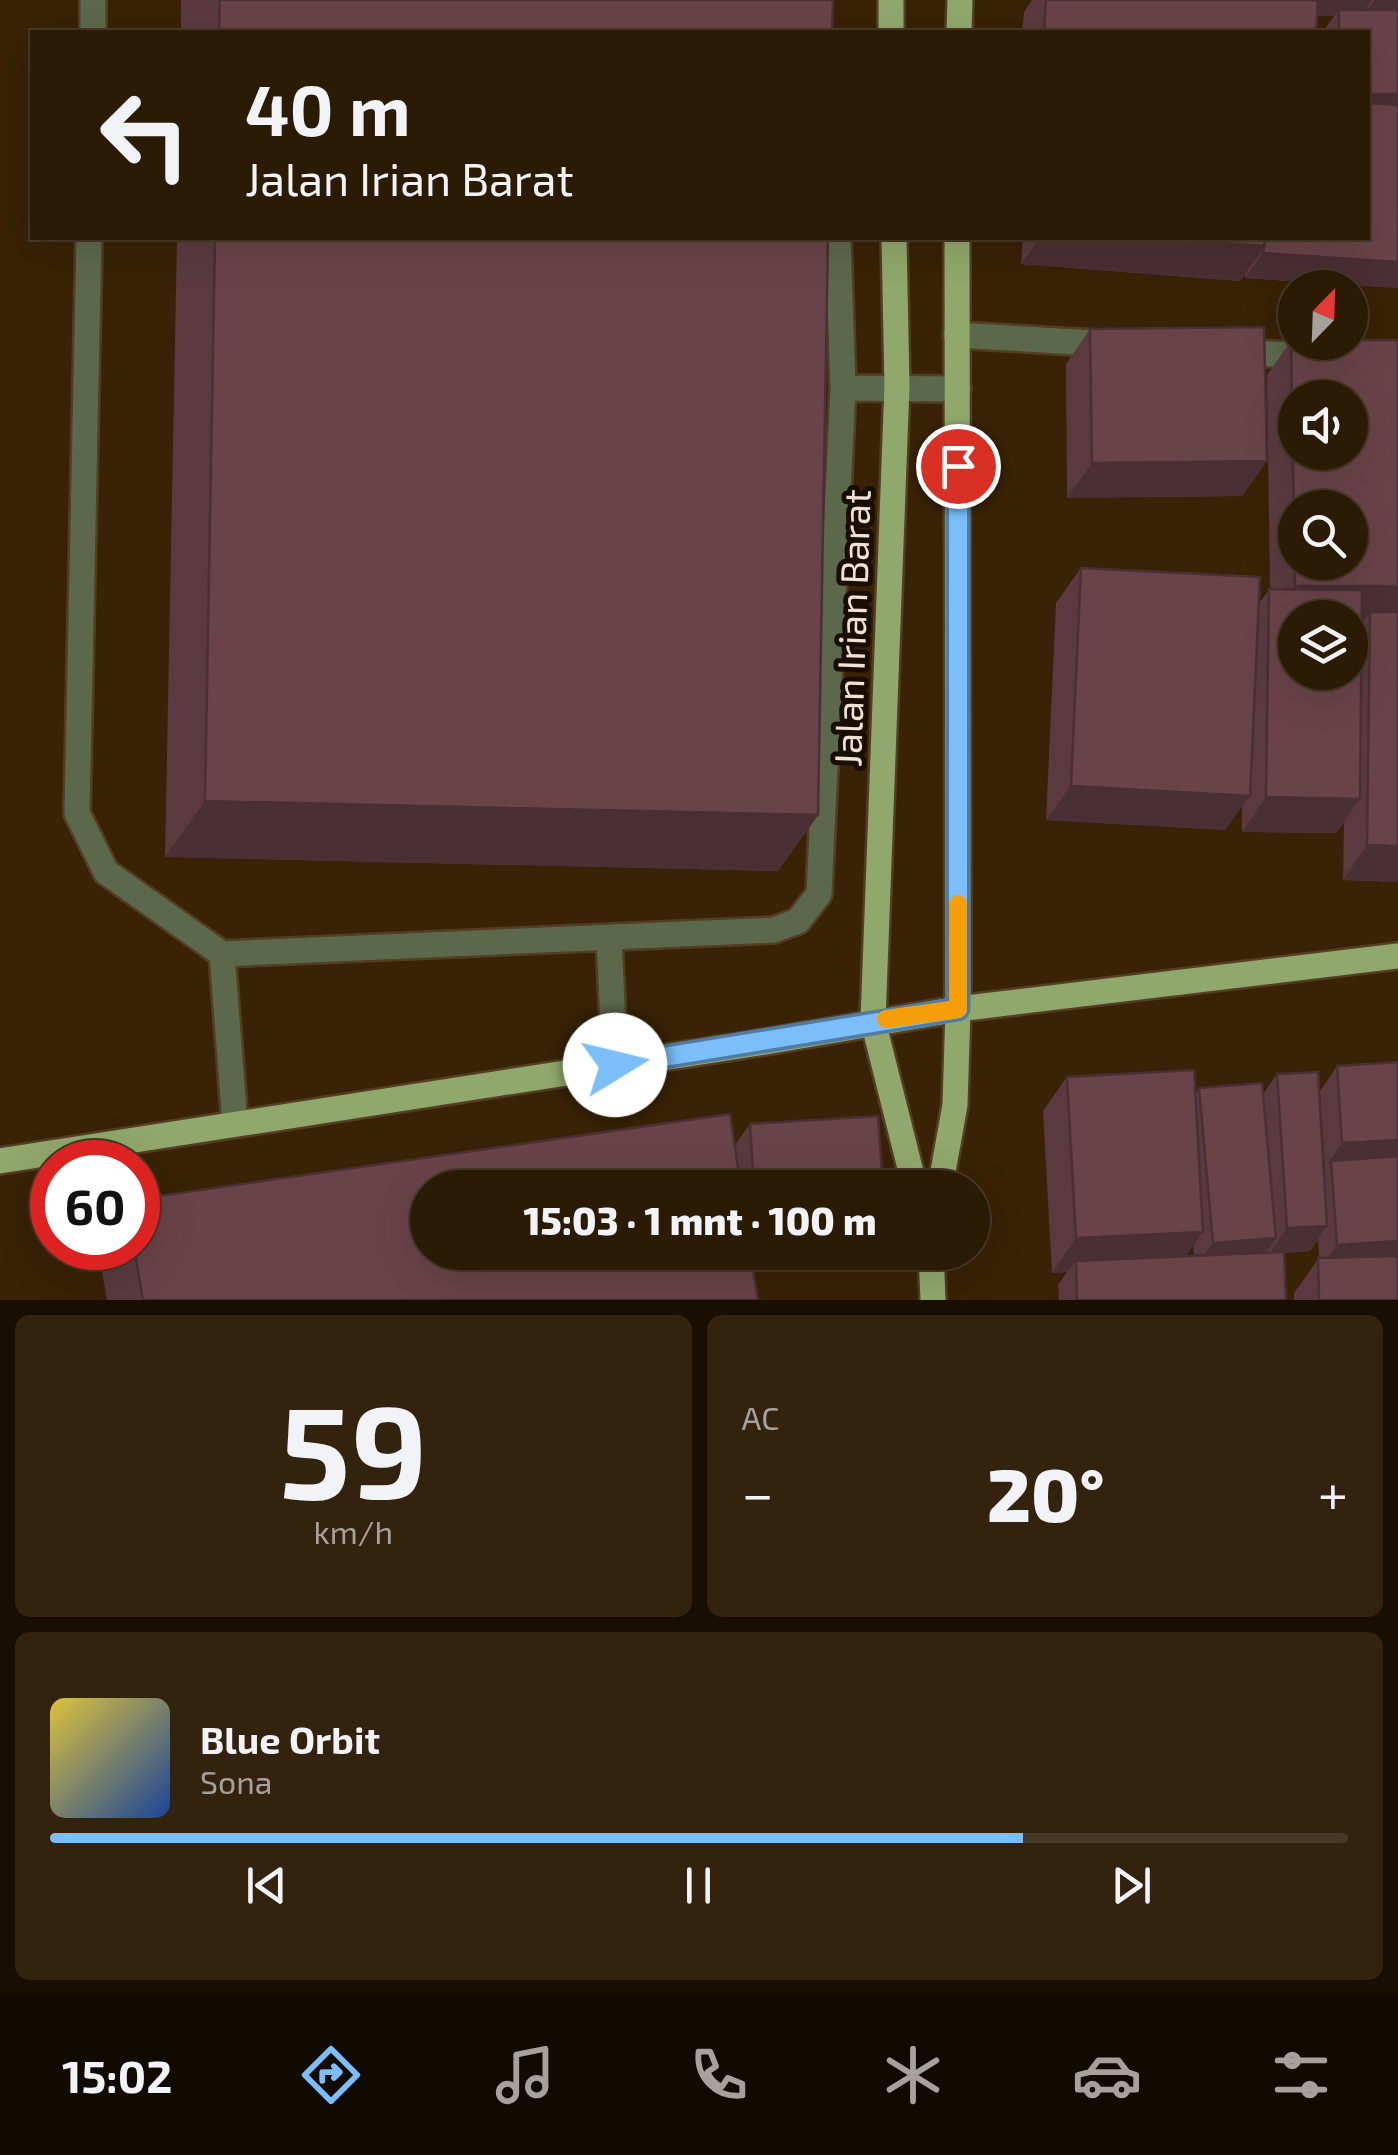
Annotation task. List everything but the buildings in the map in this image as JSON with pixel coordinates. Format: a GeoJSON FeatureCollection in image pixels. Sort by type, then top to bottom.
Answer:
{"type":"FeatureCollection","features":[{"type":"Feature","properties":{"kind":"main road"},"geometry":{"type":"LineString","coordinates":[[891,0],[891,30]]}},
{"type":"Feature","properties":{"kind":"main road"},"geometry":{"type":"LineString","coordinates":[[959,30],[960,0]]}},
{"type":"Feature","properties":{"kind":"main road","name":"Jalan Irian Barat"},"geometry":{"type":"LineString","coordinates":[[894,240],[897,385],[873,1021],[910,1170]]}},
{"type":"Feature","properties":{"kind":"main road"},"geometry":{"type":"LineString","coordinates":[[943,1170],[955,1105],[958,1009],[957,240]]}},
{"type":"Feature","properties":{"kind":"main road"},"geometry":{"type":"LineString","coordinates":[[0,1161],[873,1021],[1398,956]]}},
{"type":"Feature","properties":{"kind":"main road"},"geometry":{"type":"LineString","coordinates":[[932,1270],[933,1300]]}},
{"type":"Feature","properties":{"kind":"street"},"geometry":{"type":"LineString","coordinates":[[92,30],[93,0]]}},
{"type":"Feature","properties":{"kind":"street"},"geometry":{"type":"LineString","coordinates":[[88,240],[77,813],[106,872],[222,954],[774,930],[798,921],[819,894],[843,388],[838,240]]}},
{"type":"Feature","properties":{"kind":"street"},"geometry":{"type":"LineString","coordinates":[[956,335],[1148,346]]}},
{"type":"Feature","properties":{"kind":"street"},"geometry":{"type":"LineString","coordinates":[[1206,350],[1278,354]]}},
{"type":"Feature","properties":{"kind":"street"},"geometry":{"type":"LineString","coordinates":[[843,388],[897,385],[958,389]]}},
{"type":"Feature","properties":{"kind":"street"},"geometry":{"type":"LineString","coordinates":[[609,939],[615,1065]]}},
{"type":"Feature","properties":{"kind":"street"},"geometry":{"type":"LineString","coordinates":[[222,954],[236,1124]]}},
{"type":"Feature","properties":{"kind":"slow traffic"},"geometry":{"type":"LineString","coordinates":[[886,1019],[958,1009],[958,904]]}},
{"type":"Feature","properties":{"kind":"route"},"geometry":{"type":"LineString","coordinates":[[615,1065],[958,1009],[958,466]]}}]}
